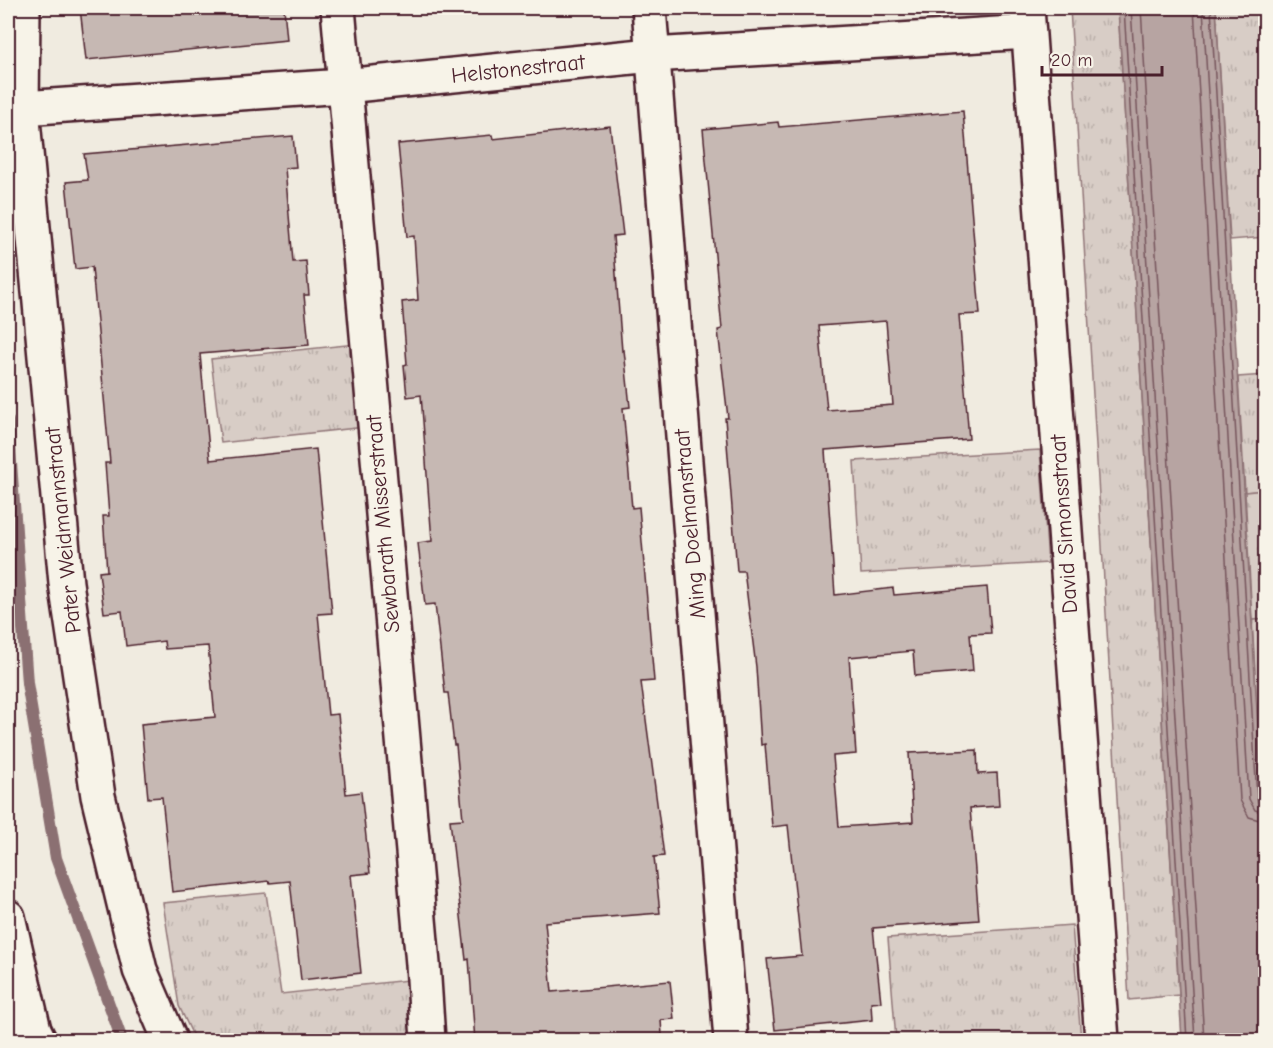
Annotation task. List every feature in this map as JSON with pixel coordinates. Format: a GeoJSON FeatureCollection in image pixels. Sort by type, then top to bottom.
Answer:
{"type":"FeatureCollection","features":[{"type":"Feature","properties":{"kind":"street","name":"Pater Weidmannstraat"},"geometry":{"type":"LineString","coordinates":[[23,8],[15,109],[66,583],[98,796],[140,970],[170,1041]]}},
{"type":"Feature","properties":{"kind":"street","name":"Sewbarath Misserstraat"},"geometry":{"type":"LineString","coordinates":[[338,8],[428,1041]]}},
{"type":"Feature","properties":{"kind":"street","name":"Ming Doelmanstraat"},"geometry":{"type":"LineString","coordinates":[[649,8],[731,1041]]}},
{"type":"Feature","properties":{"kind":"street","name":"Helstonestraat"},"geometry":{"type":"LineString","coordinates":[[15,109],[344,86],[1028,20]]}},
{"type":"Feature","properties":{"kind":"street","name":"David Simonsstraat"},"geometry":{"type":"LineString","coordinates":[[1028,20],[1102,1041]]}},
{"type":"Feature","properties":{"kind":"street"},"geometry":{"type":"LineString","coordinates":[[8,917],[27,1036]]}},
{"type":"Feature","properties":{"kind":"green space"},"geometry":{"type":"Polygon","coordinates":[[[1070,8],[1118,8],[1179,995],[1129,1000],[1070,8]]]}},
{"type":"Feature","properties":{"kind":"green space"},"geometry":{"type":"Polygon","coordinates":[[[1216,8],[1265,8],[1265,237],[1230,240],[1216,8]]]}},
{"type":"Feature","properties":{"kind":"green space"},"geometry":{"type":"Polygon","coordinates":[[[356,344],[365,427],[221,443],[211,359],[356,344]]]}},
{"type":"Feature","properties":{"kind":"green space"},"geometry":{"type":"Polygon","coordinates":[[[1265,375],[1265,490],[1245,492],[1238,377],[1265,375]]]}},
{"type":"Feature","properties":{"kind":"green space"},"geometry":{"type":"Polygon","coordinates":[[[1040,450],[1048,563],[861,574],[854,461],[1040,450]]]}},
{"type":"Feature","properties":{"kind":"green space"},"geometry":{"type":"Polygon","coordinates":[[[1265,490],[1265,619],[1252,620],[1245,492],[1265,490]]]}},
{"type":"Feature","properties":{"kind":"green space"},"geometry":{"type":"Polygon","coordinates":[[[1265,619],[1265,848],[1252,620],[1265,619]]]}},
{"type":"Feature","properties":{"kind":"green space"},"geometry":{"type":"Polygon","coordinates":[[[266,893],[281,994],[408,980],[413,1040],[195,1040],[179,1006],[163,903],[266,893]]]}},
{"type":"Feature","properties":{"kind":"green space"},"geometry":{"type":"Polygon","coordinates":[[[1072,925],[1081,1040],[896,1040],[888,938],[1072,925]]]}},
{"type":"Feature","properties":{"kind":"water"},"geometry":{"type":"Polygon","coordinates":[[[1118,8],[1216,8],[1265,848],[1265,1040],[1182,1040],[1118,8]]]}},
{"type":"Feature","properties":{"kind":"building"},"geometry":{"type":"Polygon","coordinates":[[[80,8],[284,8],[287,40],[86,60],[80,8]]]}},
{"type":"Feature","properties":{"kind":"building"},"geometry":{"type":"Polygon","coordinates":[[[963,111],[980,314],[959,315],[969,439],[825,450],[835,595],[893,588],[894,595],[987,587],[991,633],[970,634],[973,671],[915,676],[913,651],[849,657],[856,754],[833,756],[839,827],[913,822],[909,753],[977,750],[978,774],[997,773],[999,806],[970,808],[979,920],[873,928],[881,1002],[871,1003],[872,1020],[775,1030],[767,959],[802,956],[788,825],[772,827],[765,744],[761,745],[756,667],[744,571],[737,571],[725,418],[728,418],[718,330],[722,329],[703,129],[778,122],[779,127],[963,111]],[[886,321],[819,326],[827,410],[893,405],[886,321]]]}},
{"type":"Feature","properties":{"kind":"building"},"geometry":{"type":"Polygon","coordinates":[[[610,126],[623,235],[613,236],[622,351],[624,350],[630,407],[623,408],[632,508],[639,507],[654,681],[641,682],[664,856],[654,857],[660,913],[545,922],[552,992],[670,981],[674,1019],[661,1020],[662,1035],[612,1041],[475,1041],[469,959],[466,960],[450,820],[463,819],[456,745],[454,745],[448,693],[445,693],[435,604],[425,605],[418,543],[432,541],[421,395],[407,397],[404,365],[407,364],[402,302],[418,300],[414,236],[407,237],[398,144],[492,135],[493,139],[610,126]]]}},
{"type":"Feature","properties":{"kind":"building"},"geometry":{"type":"Polygon","coordinates":[[[293,136],[296,167],[285,168],[293,262],[306,261],[309,295],[304,295],[309,345],[200,354],[210,460],[316,449],[332,613],[318,614],[328,715],[338,714],[346,794],[361,792],[370,873],[351,875],[361,973],[301,980],[290,881],[270,883],[269,881],[172,892],[162,797],[148,798],[141,724],[215,717],[208,646],[165,649],[164,641],[126,646],[122,611],[104,613],[99,572],[107,571],[103,516],[109,516],[105,463],[110,463],[92,267],[75,269],[66,182],[88,180],[84,154],[293,136]]]}},
{"type":"Feature","properties":{"kind":"waterway"},"geometry":{"type":"LineString","coordinates":[[8,421],[27,683],[56,858],[122,1040]]}}]}
